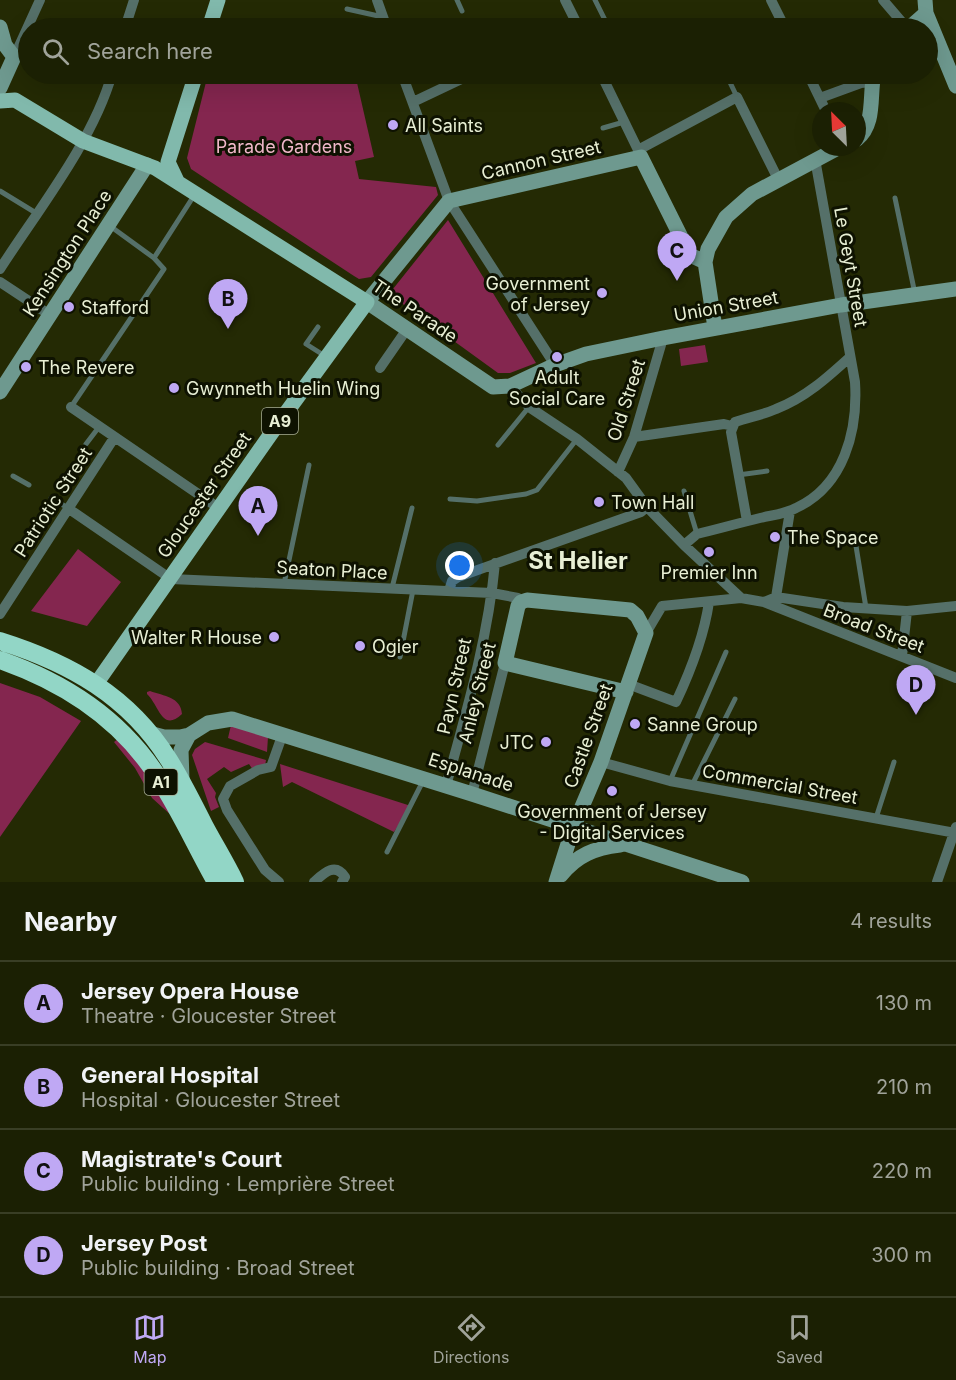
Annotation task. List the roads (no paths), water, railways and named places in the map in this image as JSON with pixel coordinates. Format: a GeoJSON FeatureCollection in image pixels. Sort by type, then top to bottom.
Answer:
{"type":"FeatureCollection","features":[{"type":"Feature","properties":{"kind":"highway","name":"A1"},"geometry":{"type":"LineString","coordinates":[[0,641],[45,657],[96,684],[122,704],[169,759],[230,880]]}},
{"type":"Feature","properties":{"kind":"highway","name":"A1"},"geometry":{"type":"LineString","coordinates":[[0,660],[47,679],[83,700],[114,724],[141,753],[230,880]]}},
{"type":"Feature","properties":{"kind":"highway","name":"Gloucester Street"},"geometry":{"type":"LineString","coordinates":[[83,700],[96,684]]}},
{"type":"Feature","properties":{"kind":"main road"},"geometry":{"type":"LineString","coordinates":[[212,18],[218,0]]}},
{"type":"Feature","properties":{"kind":"main road"},"geometry":{"type":"LineString","coordinates":[[0,27],[5,45],[14,57],[4,89]]}},
{"type":"Feature","properties":{"kind":"main road"},"geometry":{"type":"LineString","coordinates":[[938,39],[956,86]]}},
{"type":"Feature","properties":{"kind":"main road"},"geometry":{"type":"LineString","coordinates":[[162,170],[192,84]]}},
{"type":"Feature","properties":{"kind":"main road"},"geometry":{"type":"LineString","coordinates":[[866,126],[870,113],[872,84]]}},
{"type":"Feature","properties":{"kind":"main road","name":"The Parade"},"geometry":{"type":"LineString","coordinates":[[4,89],[83,141],[162,170],[367,302],[493,387],[510,386]]}},
{"type":"Feature","properties":{"kind":"main road"},"geometry":{"type":"LineString","coordinates":[[640,153],[690,255],[705,262]]}},
{"type":"Feature","properties":{"kind":"main road","name":"Cannon Street"},"geometry":{"type":"LineString","coordinates":[[449,201],[640,153]]}},
{"type":"Feature","properties":{"kind":"main road"},"geometry":{"type":"LineString","coordinates":[[715,328],[705,262],[708,249],[716,234],[734,208],[752,194],[821,156]]}},
{"type":"Feature","properties":{"kind":"main road","name":"Kensington Place"},"geometry":{"type":"LineString","coordinates":[[0,392],[109,225],[162,170]]}},
{"type":"Feature","properties":{"kind":"main road","name":"Gloucester Street"},"geometry":{"type":"LineString","coordinates":[[96,684],[367,302],[449,201]]}},
{"type":"Feature","properties":{"kind":"main road","name":"Union Street"},"geometry":{"type":"LineString","coordinates":[[510,386],[555,365],[586,354],[841,305],[956,289]]}},
{"type":"Feature","properties":{"kind":"main road"},"geometry":{"type":"LineString","coordinates":[[521,602],[527,600],[630,610],[637,616],[646,633]]}},
{"type":"Feature","properties":{"kind":"main road","name":"Anley Street"},"geometry":{"type":"LineString","coordinates":[[505,663],[518,606],[521,602]]}},
{"type":"Feature","properties":{"kind":"main road","name":"Castle Street"},"geometry":{"type":"LineString","coordinates":[[556,881],[573,828],[601,762],[646,633]]}},
{"type":"Feature","properties":{"kind":"main road"},"geometry":{"type":"LineString","coordinates":[[505,663],[627,688]]}},
{"type":"Feature","properties":{"kind":"main road","name":"Esplanade"},"geometry":{"type":"LineString","coordinates":[[149,733],[164,737],[189,735],[208,723],[232,719],[742,882]]}},
{"type":"Feature","properties":{"kind":"main road"},"geometry":{"type":"LineString","coordinates":[[182,782],[181,750],[189,735]]}},
{"type":"Feature","properties":{"kind":"main road"},"geometry":{"type":"LineString","coordinates":[[556,881],[569,864],[585,854],[601,848],[625,845]]}},
{"type":"Feature","properties":{"kind":"street"},"geometry":{"type":"LineString","coordinates":[[32,18],[40,0]]}},
{"type":"Feature","properties":{"kind":"street"},"geometry":{"type":"LineString","coordinates":[[128,18],[134,0]]}},
{"type":"Feature","properties":{"kind":"street"},"geometry":{"type":"LineString","coordinates":[[376,0],[383,16]]}},
{"type":"Feature","properties":{"kind":"street"},"geometry":{"type":"LineString","coordinates":[[565,0],[577,18]]}},
{"type":"Feature","properties":{"kind":"street"},"geometry":{"type":"LineString","coordinates":[[771,0],[780,18]]}},
{"type":"Feature","properties":{"kind":"street"},"geometry":{"type":"LineString","coordinates":[[883,0],[899,18]]}},
{"type":"Feature","properties":{"kind":"street"},"geometry":{"type":"LineString","coordinates":[[14,57],[18,48]]}},
{"type":"Feature","properties":{"kind":"street"},"geometry":{"type":"LineString","coordinates":[[0,269],[83,141],[109,84]]}},
{"type":"Feature","properties":{"kind":"street"},"geometry":{"type":"LineString","coordinates":[[406,84],[449,201],[555,365]]}},
{"type":"Feature","properties":{"kind":"street"},"geometry":{"type":"LineString","coordinates":[[413,102],[451,84]]}},
{"type":"Feature","properties":{"kind":"street"},"geometry":{"type":"LineString","coordinates":[[606,84],[640,153],[737,97],[778,179]]}},
{"type":"Feature","properties":{"kind":"street"},"geometry":{"type":"LineString","coordinates":[[813,84],[822,102]]}},
{"type":"Feature","properties":{"kind":"street"},"geometry":{"type":"LineString","coordinates":[[820,98],[858,84]]}},
{"type":"Feature","properties":{"kind":"street","name":"Le Geyt Street"},"geometry":{"type":"LineString","coordinates":[[697,534],[798,508],[824,490],[838,470],[850,440],[854,417],[855,382],[815,159]]}},
{"type":"Feature","properties":{"kind":"street"},"geometry":{"type":"LineString","coordinates":[[0,282],[50,315]]}},
{"type":"Feature","properties":{"kind":"street"},"geometry":{"type":"LineString","coordinates":[[380,368],[407,329]]}},
{"type":"Feature","properties":{"kind":"street","name":"Old Street"},"geometry":{"type":"LineString","coordinates":[[618,472],[634,437],[663,338]]}},
{"type":"Feature","properties":{"kind":"street"},"geometry":{"type":"LineString","coordinates":[[747,521],[731,429],[735,422],[774,411],[800,398],[829,377],[850,357]]}},
{"type":"Feature","properties":{"kind":"street"},"geometry":{"type":"LineString","coordinates":[[510,386],[529,406],[577,439],[618,472],[634,487],[647,507],[684,545],[741,598]]}},
{"type":"Feature","properties":{"kind":"street"},"geometry":{"type":"LineString","coordinates":[[71,407],[220,509]]}},
{"type":"Feature","properties":{"kind":"street"},"geometry":{"type":"LineString","coordinates":[[634,437],[724,424],[731,429]]}},
{"type":"Feature","properties":{"kind":"street","name":"Patriotic Street"},"geometry":{"type":"LineString","coordinates":[[0,614],[114,438]]}},
{"type":"Feature","properties":{"kind":"street"},"geometry":{"type":"LineString","coordinates":[[449,591],[452,581],[458,577],[641,512],[647,507]]}},
{"type":"Feature","properties":{"kind":"street"},"geometry":{"type":"LineString","coordinates":[[69,509],[171,579]]}},
{"type":"Feature","properties":{"kind":"street"},"geometry":{"type":"LineString","coordinates":[[776,597],[790,511]]}},
{"type":"Feature","properties":{"kind":"street"},"geometry":{"type":"LineString","coordinates":[[684,545],[697,534]]}},
{"type":"Feature","properties":{"kind":"street","name":"Payn Street"},"geometry":{"type":"LineString","coordinates":[[446,786],[475,678],[492,593],[495,563]]}},
{"type":"Feature","properties":{"kind":"street","name":"Seaton Place"},"geometry":{"type":"LineString","coordinates":[[171,579],[492,593],[518,598],[521,602]]}},
{"type":"Feature","properties":{"kind":"street"},"geometry":{"type":"LineString","coordinates":[[764,602],[776,597],[866,609],[908,611],[956,606]]}},
{"type":"Feature","properties":{"kind":"street","name":"Broad Street"},"geometry":{"type":"LineString","coordinates":[[662,606],[741,598],[764,602],[956,678]]}},
{"type":"Feature","properties":{"kind":"street"},"geometry":{"type":"LineString","coordinates":[[627,688],[676,702],[688,676],[706,623],[709,602]]}},
{"type":"Feature","properties":{"kind":"street","name":"Castle Street"},"geometry":{"type":"LineString","coordinates":[[646,633],[662,606]]}},
{"type":"Feature","properties":{"kind":"street"},"geometry":{"type":"LineString","coordinates":[[902,656],[908,611]]}},
{"type":"Feature","properties":{"kind":"street","name":"Anley Street"},"geometry":{"type":"LineString","coordinates":[[472,794],[505,663]]}},
{"type":"Feature","properties":{"kind":"street"},"geometry":{"type":"LineString","coordinates":[[279,882],[265,870],[227,810],[223,799],[230,786],[258,770],[271,767],[282,736]]}},
{"type":"Feature","properties":{"kind":"street","name":"Commercial Street"},"geometry":{"type":"LineString","coordinates":[[601,762],[692,785],[955,831]]}},
{"type":"Feature","properties":{"kind":"street"},"geometry":{"type":"LineString","coordinates":[[937,882],[955,831]]}},
{"type":"Feature","properties":{"kind":"street"},"geometry":{"type":"LineString","coordinates":[[314,882],[325,872],[333,869],[341,871],[345,877],[342,882]]}},
{"type":"Feature","properties":{"kind":"lane"},"geometry":{"type":"LineString","coordinates":[[457,0],[462,11]]}},
{"type":"Feature","properties":{"kind":"lane"},"geometry":{"type":"LineString","coordinates":[[595,0],[604,18]]}},
{"type":"Feature","properties":{"kind":"lane"},"geometry":{"type":"LineString","coordinates":[[348,9],[383,16]]}},
{"type":"Feature","properties":{"kind":"lane"},"geometry":{"type":"LineString","coordinates":[[731,84],[737,97]]}},
{"type":"Feature","properties":{"kind":"lane"},"geometry":{"type":"LineString","coordinates":[[603,128],[625,122]]}},
{"type":"Feature","properties":{"kind":"lane"},"geometry":{"type":"LineString","coordinates":[[0,191],[36,213]]}},
{"type":"Feature","properties":{"kind":"lane"},"geometry":{"type":"LineString","coordinates":[[154,258],[195,193]]}},
{"type":"Feature","properties":{"kind":"lane"},"geometry":{"type":"LineString","coordinates":[[895,198],[915,296]]}},
{"type":"Feature","properties":{"kind":"lane"},"geometry":{"type":"LineString","coordinates":[[71,407],[164,269],[154,258],[109,225]]}},
{"type":"Feature","properties":{"kind":"lane"},"geometry":{"type":"LineString","coordinates":[[318,327],[306,344],[327,357]]}},
{"type":"Feature","properties":{"kind":"lane"},"geometry":{"type":"LineString","coordinates":[[498,445],[529,406]]}},
{"type":"Feature","properties":{"kind":"lane"},"geometry":{"type":"LineString","coordinates":[[87,444],[99,427]]}},
{"type":"Feature","properties":{"kind":"lane"},"geometry":{"type":"LineString","coordinates":[[450,499],[477,501],[526,494],[537,490],[577,439]]}},
{"type":"Feature","properties":{"kind":"lane"},"geometry":{"type":"LineString","coordinates":[[284,584],[309,465]]}},
{"type":"Feature","properties":{"kind":"lane"},"geometry":{"type":"LineString","coordinates":[[738,475],[766,471]]}},
{"type":"Feature","properties":{"kind":"lane"},"geometry":{"type":"LineString","coordinates":[[13,476],[28,485]]}},
{"type":"Feature","properties":{"kind":"lane"},"geometry":{"type":"LineString","coordinates":[[684,491],[697,534]]}},
{"type":"Feature","properties":{"kind":"lane"},"geometry":{"type":"LineString","coordinates":[[51,498],[69,509]]}},
{"type":"Feature","properties":{"kind":"lane"},"geometry":{"type":"LineString","coordinates":[[392,589],[412,508]]}},
{"type":"Feature","properties":{"kind":"lane"},"geometry":{"type":"LineString","coordinates":[[856,546],[866,609]]}},
{"type":"Feature","properties":{"kind":"lane"},"geometry":{"type":"LineString","coordinates":[[400,657],[413,590]]}},
{"type":"Feature","properties":{"kind":"lane"},"geometry":{"type":"LineString","coordinates":[[670,780],[726,652]]}},
{"type":"Feature","properties":{"kind":"lane"},"geometry":{"type":"LineString","coordinates":[[692,785],[735,699]]}},
{"type":"Feature","properties":{"kind":"lane"},"geometry":{"type":"LineString","coordinates":[[876,818],[894,762]]}},
{"type":"Feature","properties":{"kind":"lane"},"geometry":{"type":"LineString","coordinates":[[387,852],[424,779]]}},
{"type":"Feature","properties":{"kind":"place","name":"All Saints"},"geometry":{"type":"Point","coordinates":[393,125]}},
{"type":"Feature","properties":{"kind":"place","name":"Magistrate's Court"},"geometry":{"type":"Point","coordinates":[677,281]}},
{"type":"Feature","properties":{"kind":"place","name":"Government of Jersey"},"geometry":{"type":"Point","coordinates":[602,293]}},
{"type":"Feature","properties":{"kind":"place","name":"Stafford"},"geometry":{"type":"Point","coordinates":[69,307]}},
{"type":"Feature","properties":{"kind":"place","name":"General Hospital"},"geometry":{"type":"Point","coordinates":[228,329]}},
{"type":"Feature","properties":{"kind":"place","name":"Adult Social Care"},"geometry":{"type":"Point","coordinates":[557,357]}},
{"type":"Feature","properties":{"kind":"place","name":"The Revere"},"geometry":{"type":"Point","coordinates":[26,367]}},
{"type":"Feature","properties":{"kind":"place","name":"Gwynneth Huelin Wing"},"geometry":{"type":"Point","coordinates":[174,388]}},
{"type":"Feature","properties":{"kind":"place","name":"Town Hall"},"geometry":{"type":"Point","coordinates":[599,502]}},
{"type":"Feature","properties":{"kind":"place","name":"Jersey Opera House"},"geometry":{"type":"Point","coordinates":[258,536]}},
{"type":"Feature","properties":{"kind":"place","name":"The Space"},"geometry":{"type":"Point","coordinates":[775,537]}},
{"type":"Feature","properties":{"kind":"place","name":"Premier Inn"},"geometry":{"type":"Point","coordinates":[709,552]}},
{"type":"Feature","properties":{"kind":"place","name":"Walter R House"},"geometry":{"type":"Point","coordinates":[274,637]}},
{"type":"Feature","properties":{"kind":"place","name":"Ogier"},"geometry":{"type":"Point","coordinates":[360,646]}},
{"type":"Feature","properties":{"kind":"place","name":"Jersey Post"},"geometry":{"type":"Point","coordinates":[916,715]}},
{"type":"Feature","properties":{"kind":"place","name":"Sanne Group"},"geometry":{"type":"Point","coordinates":[635,724]}},
{"type":"Feature","properties":{"kind":"place","name":"JTC"},"geometry":{"type":"Point","coordinates":[546,742]}},
{"type":"Feature","properties":{"kind":"place","name":"Government of Jersey - Digital Services"},"geometry":{"type":"Point","coordinates":[612,791]}},
{"type":"Feature","properties":{"kind":"district","name":"St Helier"},"geometry":{"type":"Point","coordinates":[578,560]}},
{"type":"Feature","properties":{"kind":"park label","name":"Parade Gardens"},"geometry":{"type":"Point","coordinates":[284,146]}}]}
